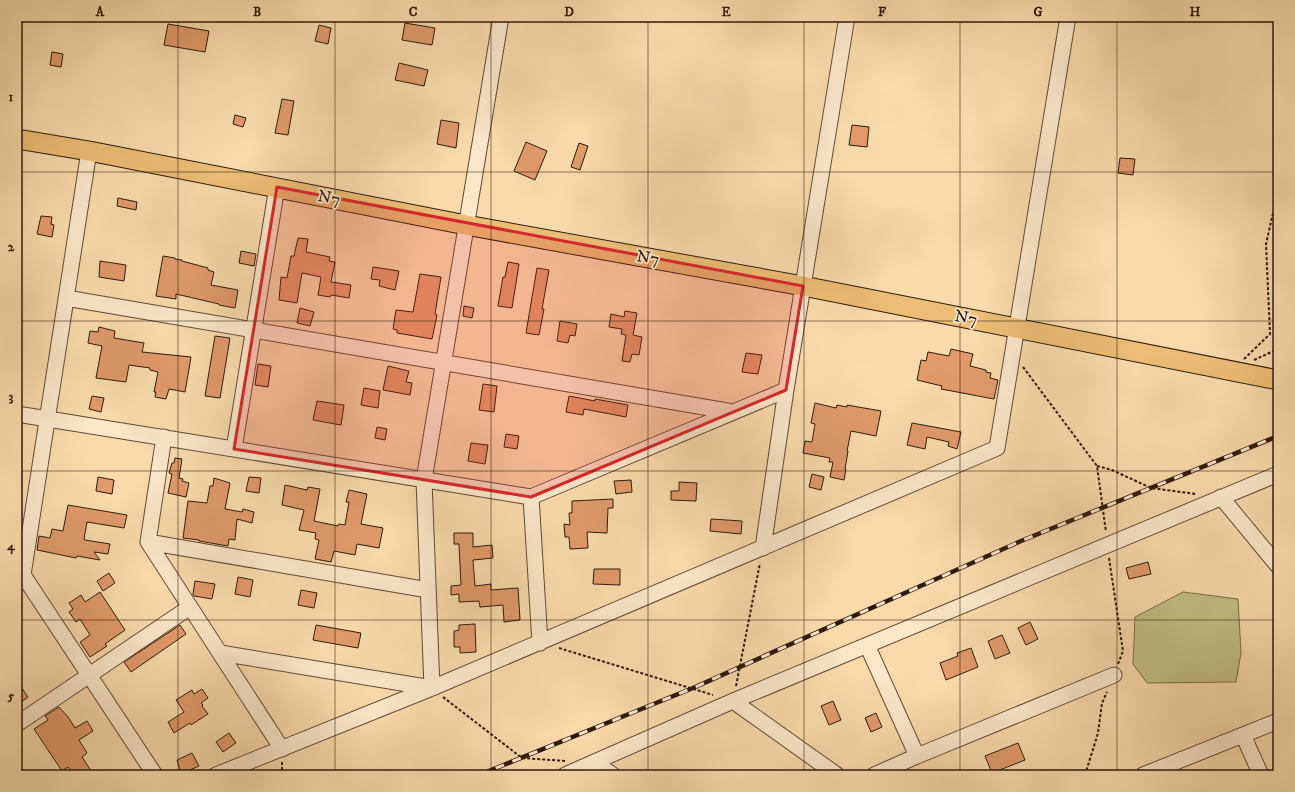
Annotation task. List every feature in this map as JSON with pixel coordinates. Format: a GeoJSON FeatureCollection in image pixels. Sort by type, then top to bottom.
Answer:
{"type":"FeatureCollection","features":[{"type":"Feature","properties":{"kind":"main road","name":"N7"},"geometry":{"type":"LineString","coordinates":[[17,139],[89,151],[277,187],[466,225],[803,286],[1278,380]]}},
{"type":"Feature","properties":{"kind":"street"},"geometry":{"type":"LineString","coordinates":[[432,688],[424,480],[501,17]]}},
{"type":"Feature","properties":{"kind":"street"},"geometry":{"type":"LineString","coordinates":[[763,548],[786,390],[848,17]]}},
{"type":"Feature","properties":{"kind":"street"},"geometry":{"type":"LineString","coordinates":[[216,775],[540,643],[997,448],[1068,17]]}},
{"type":"Feature","properties":{"kind":"street"},"geometry":{"type":"LineString","coordinates":[[89,151],[23,575],[155,775]]}},
{"type":"Feature","properties":{"kind":"street"},"geometry":{"type":"LineString","coordinates":[[234,449],[277,187]]}},
{"type":"Feature","properties":{"kind":"street"},"geometry":{"type":"LineString","coordinates":[[66,298],[733,412]]}},
{"type":"Feature","properties":{"kind":"street"},"geometry":{"type":"LineString","coordinates":[[17,414],[531,497],[786,390]]}},
{"type":"Feature","properties":{"kind":"street"},"geometry":{"type":"LineString","coordinates":[[164,437],[148,542],[282,749]]}},
{"type":"Feature","properties":{"kind":"street"},"geometry":{"type":"LineString","coordinates":[[565,775],[733,701],[1278,474]]}},
{"type":"Feature","properties":{"kind":"street"},"geometry":{"type":"LineString","coordinates":[[531,497],[540,643]]}},
{"type":"Feature","properties":{"kind":"street"},"geometry":{"type":"LineString","coordinates":[[1221,497],[1278,566]]}},
{"type":"Feature","properties":{"kind":"street"},"geometry":{"type":"LineString","coordinates":[[148,542],[428,590]]}},
{"type":"Feature","properties":{"kind":"street"},"geometry":{"type":"LineString","coordinates":[[17,724],[190,607]]}},
{"type":"Feature","properties":{"kind":"street"},"geometry":{"type":"LineString","coordinates":[[867,645],[917,756]]}},
{"type":"Feature","properties":{"kind":"street"},"geometry":{"type":"LineString","coordinates":[[220,653],[432,688]]}},
{"type":"Feature","properties":{"kind":"street"},"geometry":{"type":"LineString","coordinates":[[874,775],[1114,675]]}},
{"type":"Feature","properties":{"kind":"street"},"geometry":{"type":"LineString","coordinates":[[733,701],[832,774]]}},
{"type":"Feature","properties":{"kind":"street"},"geometry":{"type":"LineString","coordinates":[[1143,775],[1167,770],[1243,735],[1278,721]]}},
{"type":"Feature","properties":{"kind":"street"},"geometry":{"type":"LineString","coordinates":[[1243,735],[1261,775]]}},
{"type":"Feature","properties":{"kind":"street"},"geometry":{"type":"LineString","coordinates":[[595,763],[613,775]]}},
{"type":"Feature","properties":{"kind":"path"},"geometry":{"type":"LineString","coordinates":[[1231,371],[1270,334],[1266,244],[1278,191]]}},
{"type":"Feature","properties":{"kind":"path"},"geometry":{"type":"LineString","coordinates":[[1251,362],[1278,349]]}},
{"type":"Feature","properties":{"kind":"path"},"geometry":{"type":"LineString","coordinates":[[1013,352],[1035,384],[1097,466],[1106,545],[1123,651],[1102,703],[1098,733],[1085,775]]}},
{"type":"Feature","properties":{"kind":"path"},"geometry":{"type":"LineString","coordinates":[[1097,466],[1112,470],[1151,488],[1198,494]]}},
{"type":"Feature","properties":{"kind":"path"},"geometry":{"type":"LineString","coordinates":[[540,643],[733,701],[763,548]]}},
{"type":"Feature","properties":{"kind":"path"},"geometry":{"type":"LineString","coordinates":[[432,688],[522,758],[573,762]]}},
{"type":"Feature","properties":{"kind":"highlighted area"},"geometry":{"type":"Polygon","coordinates":[[[277,187],[803,286],[786,390],[531,497],[234,449],[277,187]]]}},
{"type":"Feature","properties":{"kind":"shaded area"},"geometry":{"type":"Polygon","coordinates":[[[1183,592],[1238,599],[1241,653],[1236,682],[1147,683],[1133,664],[1135,617],[1183,592]]]}},
{"type":"Feature","properties":{"kind":"building"},"geometry":{"type":"Polygon","coordinates":[[[405,23],[435,28],[432,45],[402,40],[405,23]]]}},
{"type":"Feature","properties":{"kind":"building"},"geometry":{"type":"Polygon","coordinates":[[[168,24],[209,31],[205,52],[164,45],[168,24]]]}},
{"type":"Feature","properties":{"kind":"building"},"geometry":{"type":"Polygon","coordinates":[[[319,25],[331,28],[328,44],[315,41],[319,25]]]}},
{"type":"Feature","properties":{"kind":"building"},"geometry":{"type":"Polygon","coordinates":[[[52,52],[63,54],[61,67],[50,65],[52,52]]]}},
{"type":"Feature","properties":{"kind":"building"},"geometry":{"type":"Polygon","coordinates":[[[399,63],[428,70],[424,86],[395,80],[399,63]]]}},
{"type":"Feature","properties":{"kind":"building"},"geometry":{"type":"Polygon","coordinates":[[[282,99],[294,101],[288,135],[275,133],[282,99]]]}},
{"type":"Feature","properties":{"kind":"building"},"geometry":{"type":"Polygon","coordinates":[[[235,115],[246,118],[243,127],[233,124],[235,115]]]}},
{"type":"Feature","properties":{"kind":"building"},"geometry":{"type":"Polygon","coordinates":[[[441,120],[459,123],[456,148],[437,144],[441,120]]]}},
{"type":"Feature","properties":{"kind":"building"},"geometry":{"type":"Polygon","coordinates":[[[852,125],[869,127],[867,147],[849,145],[852,125]]]}},
{"type":"Feature","properties":{"kind":"building"},"geometry":{"type":"Polygon","coordinates":[[[526,142],[547,151],[535,180],[514,171],[526,142]]]}},
{"type":"Feature","properties":{"kind":"building"},"geometry":{"type":"Polygon","coordinates":[[[579,143],[588,146],[580,170],[571,167],[579,143]]]}},
{"type":"Feature","properties":{"kind":"building"},"geometry":{"type":"Polygon","coordinates":[[[1120,158],[1135,159],[1133,175],[1118,173],[1120,158]]]}},
{"type":"Feature","properties":{"kind":"building"},"geometry":{"type":"Polygon","coordinates":[[[118,198],[137,202],[136,210],[117,206],[118,198]]]}},
{"type":"Feature","properties":{"kind":"building"},"geometry":{"type":"Polygon","coordinates":[[[41,216],[52,217],[51,224],[54,225],[52,237],[37,234],[41,216]]]}},
{"type":"Feature","properties":{"kind":"building"},"geometry":{"type":"Polygon","coordinates":[[[298,238],[308,239],[306,252],[330,257],[329,261],[335,262],[331,282],[351,285],[349,298],[331,295],[330,297],[318,295],[321,277],[302,273],[297,303],[279,300],[281,277],[287,278],[291,256],[294,256],[298,238]]]}},
{"type":"Feature","properties":{"kind":"building"},"geometry":{"type":"Polygon","coordinates":[[[241,251],[256,254],[254,266],[239,263],[241,251]]]}},
{"type":"Feature","properties":{"kind":"building"},"geometry":{"type":"Polygon","coordinates":[[[163,256],[208,268],[208,270],[214,272],[211,285],[238,290],[235,308],[176,294],[176,299],[156,296],[163,256]]]}},
{"type":"Feature","properties":{"kind":"building"},"geometry":{"type":"Polygon","coordinates":[[[100,261],[126,265],[124,281],[99,277],[100,261]]]}},
{"type":"Feature","properties":{"kind":"building"},"geometry":{"type":"Polygon","coordinates":[[[508,262],[519,264],[512,308],[498,306],[503,277],[505,277],[508,262]]]}},
{"type":"Feature","properties":{"kind":"building"},"geometry":{"type":"Polygon","coordinates":[[[373,267],[399,271],[395,290],[379,286],[380,280],[371,279],[373,267]]]}},
{"type":"Feature","properties":{"kind":"building"},"geometry":{"type":"Polygon","coordinates":[[[537,268],[549,270],[539,335],[526,333],[537,268]]]}},
{"type":"Feature","properties":{"kind":"building"},"geometry":{"type":"Polygon","coordinates":[[[420,274],[441,277],[435,314],[437,315],[432,339],[397,333],[397,330],[393,329],[396,310],[413,312],[420,274]]]}},
{"type":"Feature","properties":{"kind":"building"},"geometry":{"type":"Polygon","coordinates":[[[464,306],[474,308],[472,318],[463,316],[464,306]]]}},
{"type":"Feature","properties":{"kind":"building"},"geometry":{"type":"Polygon","coordinates":[[[300,308],[314,312],[310,326],[297,323],[300,308]]]}},
{"type":"Feature","properties":{"kind":"building"},"geometry":{"type":"Polygon","coordinates":[[[625,311],[637,313],[633,335],[642,337],[639,355],[632,354],[630,362],[622,361],[626,335],[621,334],[622,329],[609,327],[611,314],[624,317],[625,311]]]}},
{"type":"Feature","properties":{"kind":"building"},"geometry":{"type":"Polygon","coordinates":[[[560,321],[577,324],[575,336],[570,335],[568,343],[557,341],[560,321]]]}},
{"type":"Feature","properties":{"kind":"building"},"geometry":{"type":"Polygon","coordinates":[[[99,327],[115,331],[114,338],[144,343],[142,352],[191,357],[185,392],[169,389],[166,399],[155,397],[156,392],[154,392],[158,372],[150,370],[150,368],[129,365],[126,382],[96,378],[102,346],[88,343],[90,331],[98,332],[99,327]]]}},
{"type":"Feature","properties":{"kind":"building"},"geometry":{"type":"Polygon","coordinates":[[[215,336],[230,338],[220,398],[205,396],[215,336]]]}},
{"type":"Feature","properties":{"kind":"building"},"geometry":{"type":"Polygon","coordinates":[[[951,349],[973,354],[970,366],[986,370],[986,372],[991,373],[990,378],[998,380],[994,399],[941,389],[942,386],[917,380],[921,360],[926,361],[928,352],[949,356],[951,349]]]}},
{"type":"Feature","properties":{"kind":"building"},"geometry":{"type":"Polygon","coordinates":[[[746,353],[762,355],[758,374],[742,372],[746,353]]]}},
{"type":"Feature","properties":{"kind":"building"},"geometry":{"type":"Polygon","coordinates":[[[258,364],[271,366],[268,387],[255,385],[258,364]]]}},
{"type":"Feature","properties":{"kind":"building"},"geometry":{"type":"Polygon","coordinates":[[[388,366],[409,371],[406,382],[412,383],[410,395],[383,390],[388,366]]]}},
{"type":"Feature","properties":{"kind":"building"},"geometry":{"type":"Polygon","coordinates":[[[483,384],[497,386],[494,412],[479,410],[483,384]]]}},
{"type":"Feature","properties":{"kind":"building"},"geometry":{"type":"Polygon","coordinates":[[[364,388],[380,391],[378,408],[361,405],[364,388]]]}},
{"type":"Feature","properties":{"kind":"building"},"geometry":{"type":"Polygon","coordinates":[[[92,396],[104,398],[101,412],[89,409],[92,396]]]}},
{"type":"Feature","properties":{"kind":"building"},"geometry":{"type":"Polygon","coordinates":[[[569,396],[628,405],[626,417],[584,409],[583,415],[566,412],[569,396]]]}},
{"type":"Feature","properties":{"kind":"building"},"geometry":{"type":"Polygon","coordinates":[[[317,401],[344,405],[341,425],[313,420],[317,401]]]}},
{"type":"Feature","properties":{"kind":"building"},"geometry":{"type":"Polygon","coordinates":[[[815,403],[836,408],[837,405],[847,407],[847,405],[881,411],[876,436],[851,431],[844,480],[830,477],[833,462],[829,462],[830,458],[803,453],[805,441],[812,442],[815,424],[811,423],[815,403]]]}},
{"type":"Feature","properties":{"kind":"building"},"geometry":{"type":"Polygon","coordinates":[[[912,423],[961,432],[957,449],[948,446],[949,442],[927,437],[925,449],[907,445],[912,423]]]}},
{"type":"Feature","properties":{"kind":"building"},"geometry":{"type":"Polygon","coordinates":[[[377,427],[387,429],[385,440],[375,438],[377,427]]]}},
{"type":"Feature","properties":{"kind":"building"},"geometry":{"type":"Polygon","coordinates":[[[506,434],[519,436],[517,449],[504,447],[506,434]]]}},
{"type":"Feature","properties":{"kind":"building"},"geometry":{"type":"Polygon","coordinates":[[[471,443],[488,445],[485,464],[468,461],[471,443]]]}},
{"type":"Feature","properties":{"kind":"building"},"geometry":{"type":"Polygon","coordinates":[[[175,458],[182,459],[179,478],[183,479],[182,481],[189,483],[186,497],[168,493],[172,474],[169,473],[175,458]]]}},
{"type":"Feature","properties":{"kind":"building"},"geometry":{"type":"Polygon","coordinates":[[[812,474],[824,477],[821,490],[809,487],[812,474]]]}},
{"type":"Feature","properties":{"kind":"building"},"geometry":{"type":"Polygon","coordinates":[[[98,477],[114,480],[112,494],[96,491],[98,477]]]}},
{"type":"Feature","properties":{"kind":"building"},"geometry":{"type":"Polygon","coordinates":[[[249,477],[261,478],[259,493],[246,491],[249,477]]]}},
{"type":"Feature","properties":{"kind":"building"},"geometry":{"type":"Polygon","coordinates":[[[214,478],[230,483],[225,509],[242,512],[243,509],[254,512],[252,523],[237,519],[235,540],[229,539],[228,546],[183,538],[188,501],[207,503],[210,486],[213,486],[214,478]]]}},
{"type":"Feature","properties":{"kind":"building"},"geometry":{"type":"Polygon","coordinates":[[[631,480],[632,492],[616,494],[614,481],[631,480]]]}},
{"type":"Feature","properties":{"kind":"building"},"geometry":{"type":"Polygon","coordinates":[[[679,482],[697,483],[696,501],[671,500],[671,491],[679,491],[679,482]]]}},
{"type":"Feature","properties":{"kind":"building"},"geometry":{"type":"Polygon","coordinates":[[[285,485],[307,490],[308,487],[320,489],[314,521],[338,526],[339,524],[345,525],[349,502],[346,502],[349,490],[367,494],[361,524],[383,528],[379,548],[357,544],[355,555],[334,551],[331,562],[315,559],[319,540],[315,539],[316,533],[299,530],[304,510],[282,505],[285,485]]]}},
{"type":"Feature","properties":{"kind":"building"},"geometry":{"type":"Polygon","coordinates":[[[613,499],[613,508],[608,508],[607,533],[587,532],[588,548],[570,549],[569,537],[565,537],[564,524],[570,525],[569,513],[572,513],[572,501],[613,499]]]}},
{"type":"Feature","properties":{"kind":"building"},"geometry":{"type":"Polygon","coordinates":[[[68,505],[127,515],[124,528],[87,522],[85,540],[110,544],[108,554],[94,552],[100,560],[77,556],[76,558],[37,550],[39,536],[50,538],[52,529],[63,531],[68,505]]]}},
{"type":"Feature","properties":{"kind":"building"},"geometry":{"type":"Polygon","coordinates":[[[711,519],[742,521],[741,534],[710,531],[711,519]]]}},
{"type":"Feature","properties":{"kind":"building"},"geometry":{"type":"Polygon","coordinates":[[[454,533],[473,533],[473,547],[492,545],[493,558],[473,560],[475,586],[491,584],[491,590],[518,588],[520,620],[504,622],[503,605],[480,607],[479,601],[459,602],[459,594],[451,595],[451,586],[461,585],[459,544],[454,544],[454,533]]]}},
{"type":"Feature","properties":{"kind":"building"},"geometry":{"type":"Polygon","coordinates":[[[1148,562],[1151,574],[1129,579],[1126,568],[1148,562]]]}},
{"type":"Feature","properties":{"kind":"building"},"geometry":{"type":"Polygon","coordinates":[[[594,569],[620,569],[620,585],[593,584],[594,569]]]}},
{"type":"Feature","properties":{"kind":"building"},"geometry":{"type":"Polygon","coordinates":[[[109,573],[115,583],[103,591],[97,581],[109,573]]]}},
{"type":"Feature","properties":{"kind":"building"},"geometry":{"type":"Polygon","coordinates":[[[238,577],[253,580],[250,597],[235,594],[238,577]]]}},
{"type":"Feature","properties":{"kind":"building"},"geometry":{"type":"Polygon","coordinates":[[[195,581],[215,584],[212,599],[194,596],[195,581]]]}},
{"type":"Feature","properties":{"kind":"building"},"geometry":{"type":"Polygon","coordinates":[[[301,590],[317,593],[314,608],[298,605],[301,590]]]}},
{"type":"Feature","properties":{"kind":"building"},"geometry":{"type":"Polygon","coordinates":[[[100,592],[125,630],[105,644],[107,646],[90,657],[80,642],[90,635],[80,619],[76,622],[69,612],[73,609],[69,603],[81,595],[85,602],[100,592]]]}},
{"type":"Feature","properties":{"kind":"building"},"geometry":{"type":"Polygon","coordinates":[[[1030,622],[1038,639],[1026,645],[1018,628],[1030,622]]]}},
{"type":"Feature","properties":{"kind":"building"},"geometry":{"type":"Polygon","coordinates":[[[475,624],[476,652],[460,653],[460,647],[454,647],[454,631],[459,630],[459,625],[475,624]]]}},
{"type":"Feature","properties":{"kind":"building"},"geometry":{"type":"Polygon","coordinates":[[[180,625],[186,634],[131,672],[124,662],[180,625]]]}},
{"type":"Feature","properties":{"kind":"building"},"geometry":{"type":"Polygon","coordinates":[[[316,625],[361,633],[358,648],[313,640],[316,625]]]}},
{"type":"Feature","properties":{"kind":"building"},"geometry":{"type":"Polygon","coordinates":[[[1002,635],[1010,653],[995,659],[988,641],[1002,635]]]}},
{"type":"Feature","properties":{"kind":"building"},"geometry":{"type":"Polygon","coordinates":[[[971,648],[978,667],[946,680],[940,663],[958,656],[957,653],[971,648]]]}},
{"type":"Feature","properties":{"kind":"building"},"geometry":{"type":"Polygon","coordinates":[[[17,681],[28,697],[17,705],[17,681]]]}},
{"type":"Feature","properties":{"kind":"building"},"geometry":{"type":"Polygon","coordinates":[[[202,689],[208,698],[201,703],[208,714],[191,725],[190,723],[174,733],[168,722],[184,712],[176,700],[192,690],[194,694],[202,689]]]}},
{"type":"Feature","properties":{"kind":"building"},"geometry":{"type":"Polygon","coordinates":[[[833,701],[841,720],[829,725],[821,706],[833,701]]]}},
{"type":"Feature","properties":{"kind":"building"},"geometry":{"type":"Polygon","coordinates":[[[59,707],[75,728],[87,721],[93,731],[79,740],[87,753],[82,757],[94,775],[73,775],[68,767],[62,771],[34,729],[48,720],[45,716],[59,707]]]}},
{"type":"Feature","properties":{"kind":"building"},"geometry":{"type":"Polygon","coordinates":[[[876,713],[882,727],[871,732],[865,718],[876,713]]]}},
{"type":"Feature","properties":{"kind":"building"},"geometry":{"type":"Polygon","coordinates":[[[229,733],[236,743],[223,752],[216,742],[229,733]]]}},
{"type":"Feature","properties":{"kind":"building"},"geometry":{"type":"Polygon","coordinates":[[[1018,743],[1025,760],[992,773],[985,756],[1018,743]]]}},
{"type":"Feature","properties":{"kind":"building"},"geometry":{"type":"Polygon","coordinates":[[[192,753],[199,766],[181,774],[177,760],[192,753]]]}},
{"type":"Feature","properties":{"kind":"railway"},"geometry":{"type":"LineString","coordinates":[[479,775],[693,688],[1021,541],[1278,436]]}}]}
